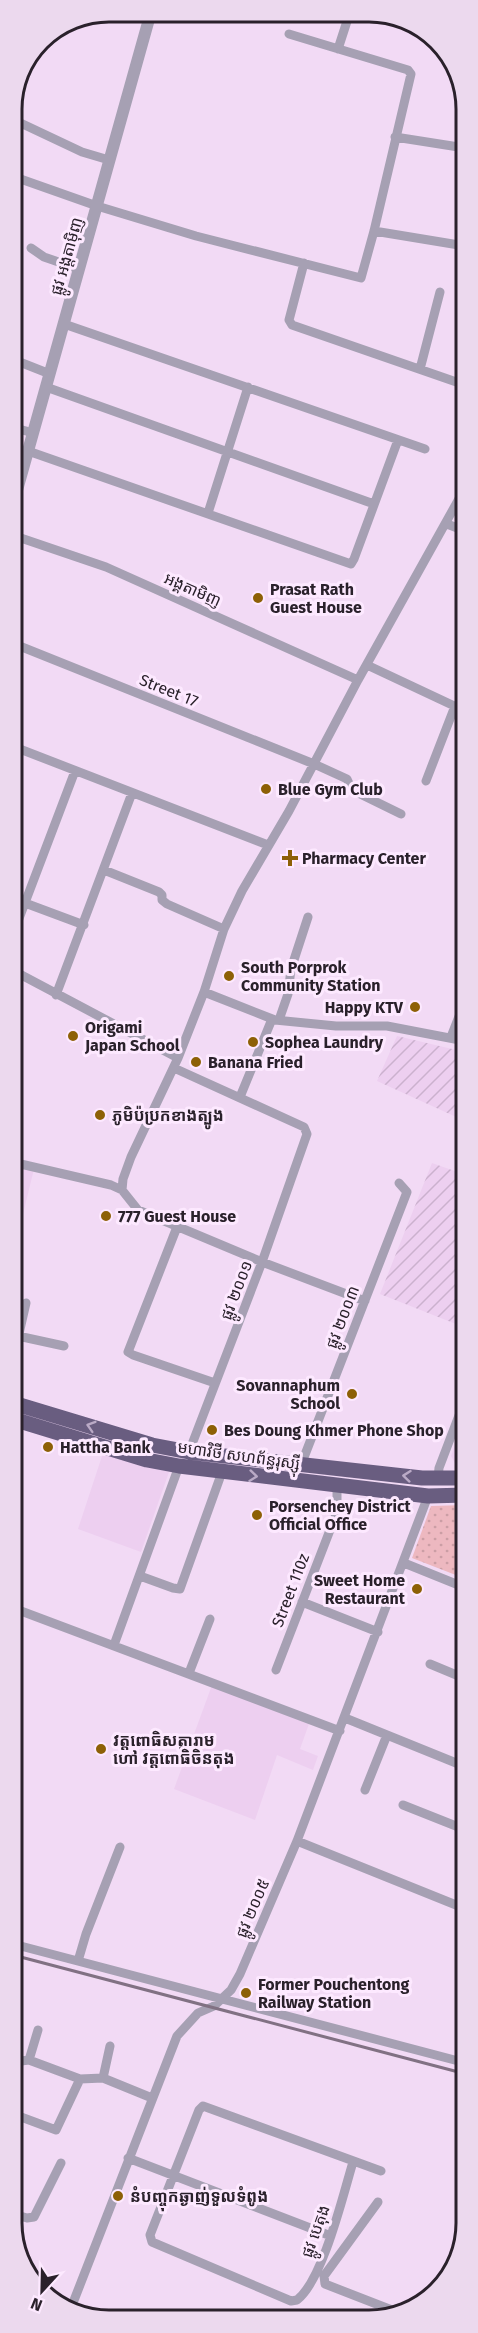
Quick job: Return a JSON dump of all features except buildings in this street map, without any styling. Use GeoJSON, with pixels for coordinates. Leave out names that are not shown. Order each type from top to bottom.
{"type":"FeatureCollection","features":[{"type":"Feature","properties":{"kind":"highway","name":"មហាវិថី សហព័ន្ធរុស្ស៊ី"},"geometry":{"type":"LineString","coordinates":[[23,1406],[152,1444],[189,1452],[301,1465],[455,1478]]}},
{"type":"Feature","properties":{"kind":"highway","name":"មហាវិថី សហព័ន្ធរុស្ស៊ី"},"geometry":{"type":"LineString","coordinates":[[23,1422],[147,1460],[179,1466],[222,1473],[428,1496],[455,1495]]}},
{"type":"Feature","properties":{"kind":"street","name":"ផ្លូវ អង្តតាម៉ិញ"},"geometry":{"type":"LineString","coordinates":[[23,469],[148,23]]}},
{"type":"Feature","properties":{"kind":"street"},"geometry":{"type":"LineString","coordinates":[[338,49],[346,23]]}},
{"type":"Feature","properties":{"kind":"street"},"geometry":{"type":"LineString","coordinates":[[23,180],[97,206],[196,236],[361,278],[411,74],[408,70],[289,34]]}},
{"type":"Feature","properties":{"kind":"street"},"geometry":{"type":"LineString","coordinates":[[23,124],[82,152],[109,160]]}},
{"type":"Feature","properties":{"kind":"street"},"geometry":{"type":"LineString","coordinates":[[395,137],[456,147]]}},
{"type":"Feature","properties":{"kind":"street"},"geometry":{"type":"LineString","coordinates":[[374,231],[456,245]]}},
{"type":"Feature","properties":{"kind":"street"},"geometry":{"type":"LineString","coordinates":[[31,248],[44,257],[79,269]]}},
{"type":"Feature","properties":{"kind":"street"},"geometry":{"type":"LineString","coordinates":[[304,263],[289,320],[292,325],[456,382]]}},
{"type":"Feature","properties":{"kind":"street"},"geometry":{"type":"LineString","coordinates":[[420,369],[440,292]]}},
{"type":"Feature","properties":{"kind":"street"},"geometry":{"type":"LineString","coordinates":[[64,324],[425,449]]}},
{"type":"Feature","properties":{"kind":"street"},"geometry":{"type":"LineString","coordinates":[[23,363],[50,374]]}},
{"type":"Feature","properties":{"kind":"street"},"geometry":{"type":"LineString","coordinates":[[46,387],[374,504]]}},
{"type":"Feature","properties":{"kind":"street"},"geometry":{"type":"LineString","coordinates":[[208,513],[248,387]]}},
{"type":"Feature","properties":{"kind":"street"},"geometry":{"type":"LineString","coordinates":[[23,430],[33,433]]}},
{"type":"Feature","properties":{"kind":"street"},"geometry":{"type":"LineString","coordinates":[[28,451],[351,564],[398,440]]}},
{"type":"Feature","properties":{"kind":"street"},"geometry":{"type":"LineString","coordinates":[[122,1190],[123,1179],[140,1137],[174,1068],[204,992],[224,929],[242,891],[456,506]]}},
{"type":"Feature","properties":{"kind":"street"},"geometry":{"type":"LineString","coordinates":[[447,524],[456,527]]}},
{"type":"Feature","properties":{"kind":"street","name":"អង្គតាមិញ"},"geometry":{"type":"LineString","coordinates":[[23,539],[106,567],[358,680]]}},
{"type":"Feature","properties":{"kind":"street","name":"Street 17"},"geometry":{"type":"LineString","coordinates":[[23,647],[314,764],[347,779],[352,790],[401,814]]}},
{"type":"Feature","properties":{"kind":"street"},"geometry":{"type":"LineString","coordinates":[[367,665],[455,706],[426,781]]}},
{"type":"Feature","properties":{"kind":"street"},"geometry":{"type":"LineString","coordinates":[[23,750],[268,844]]}},
{"type":"Feature","properties":{"kind":"street"},"geometry":{"type":"LineString","coordinates":[[23,906],[75,771]]}},
{"type":"Feature","properties":{"kind":"street"},"geometry":{"type":"LineString","coordinates":[[56,994],[132,793]]}},
{"type":"Feature","properties":{"kind":"street"},"geometry":{"type":"LineString","coordinates":[[104,870],[159,892],[162,900],[167,904],[224,929]]}},
{"type":"Feature","properties":{"kind":"street"},"geometry":{"type":"LineString","coordinates":[[25,903],[84,925]]}},
{"type":"Feature","properties":{"kind":"street"},"geometry":{"type":"LineString","coordinates":[[174,1068],[240,1097],[288,994],[291,969],[308,917]]}},
{"type":"Feature","properties":{"kind":"street"},"geometry":{"type":"LineString","coordinates":[[23,976],[178,1058]]}},
{"type":"Feature","properties":{"kind":"street"},"geometry":{"type":"LineString","coordinates":[[204,992],[275,1019],[336,1026],[387,1026],[456,1038]]}},
{"type":"Feature","properties":{"kind":"street"},"geometry":{"type":"LineString","coordinates":[[451,1037],[456,1025]]}},
{"type":"Feature","properties":{"kind":"street","name":"ផ្លូវ ២០០១"},"geometry":{"type":"LineString","coordinates":[[189,1452],[307,1137],[304,1127],[240,1097]]}},
{"type":"Feature","properties":{"kind":"street"},"geometry":{"type":"LineString","coordinates":[[23,1165],[111,1185],[122,1190],[138,1210],[262,1262],[364,1301]]}},
{"type":"Feature","properties":{"kind":"street","name":"ផ្លូវ ២០០៣"},"geometry":{"type":"LineString","coordinates":[[301,1465],[407,1192],[399,1183]]}},
{"type":"Feature","properties":{"kind":"street"},"geometry":{"type":"LineString","coordinates":[[177,1227],[128,1352],[215,1383]]}},
{"type":"Feature","properties":{"kind":"street"},"geometry":{"type":"LineString","coordinates":[[23,1315],[26,1303]]}},
{"type":"Feature","properties":{"kind":"street"},"geometry":{"type":"LineString","coordinates":[[23,1337],[64,1346]]}},
{"type":"Feature","properties":{"kind":"street"},"geometry":{"type":"LineString","coordinates":[[438,1478],[439,1468],[455,1425]]}},
{"type":"Feature","properties":{"kind":"street"},"geometry":{"type":"LineString","coordinates":[[114,1645],[179,1466]]}},
{"type":"Feature","properties":{"kind":"street"},"geometry":{"type":"LineString","coordinates":[[140,1576],[180,1589],[222,1473]]}},
{"type":"Feature","properties":{"kind":"street","name":"Street 110z"},"geometry":{"type":"LineString","coordinates":[[276,1670],[337,1512],[337,1486]]}},
{"type":"Feature","properties":{"kind":"street","name":"ផ្លូវ ២០០៥"},"geometry":{"type":"LineString","coordinates":[[72,2302],[177,2036],[198,2013],[214,2006],[222,1999],[240,1974],[297,1840],[345,1718],[428,1496]]}},
{"type":"Feature","properties":{"kind":"street"},"geometry":{"type":"LineString","coordinates":[[404,1563],[455,1584]]}},
{"type":"Feature","properties":{"kind":"street"},"geometry":{"type":"LineString","coordinates":[[302,1602],[378,1632]]}},
{"type":"Feature","properties":{"kind":"street"},"geometry":{"type":"LineString","coordinates":[[23,1612],[339,1731]]}},
{"type":"Feature","properties":{"kind":"street"},"geometry":{"type":"LineString","coordinates":[[189,1673],[210,1619]]}},
{"type":"Feature","properties":{"kind":"street"},"geometry":{"type":"LineString","coordinates":[[430,1664],[455,1675]]}},
{"type":"Feature","properties":{"kind":"street"},"geometry":{"type":"LineString","coordinates":[[345,1718],[455,1763]]}},
{"type":"Feature","properties":{"kind":"street"},"geometry":{"type":"LineString","coordinates":[[365,1790],[387,1735]]}},
{"type":"Feature","properties":{"kind":"street"},"geometry":{"type":"LineString","coordinates":[[403,1805],[455,1826]]}},
{"type":"Feature","properties":{"kind":"street"},"geometry":{"type":"LineString","coordinates":[[297,1840],[455,1905]]}},
{"type":"Feature","properties":{"kind":"street"},"geometry":{"type":"LineString","coordinates":[[78,1961],[86,1934],[120,1847]]}},
{"type":"Feature","properties":{"kind":"street"},"geometry":{"type":"LineString","coordinates":[[23,1947],[455,2060]]}},
{"type":"Feature","properties":{"kind":"street"},"geometry":{"type":"LineString","coordinates":[[28,2060],[38,2030]]}},
{"type":"Feature","properties":{"kind":"street"},"geometry":{"type":"LineString","coordinates":[[103,2078],[110,2046]]}},
{"type":"Feature","properties":{"kind":"street"},"geometry":{"type":"LineString","coordinates":[[23,2061],[28,2060],[80,2079],[103,2078],[152,2098]]}},
{"type":"Feature","properties":{"kind":"street"},"geometry":{"type":"LineString","coordinates":[[23,2118],[56,2130],[80,2079]]}},
{"type":"Feature","properties":{"kind":"street"},"geometry":{"type":"LineString","coordinates":[[175,2174],[199,2110],[203,2106],[381,2171]]}},
{"type":"Feature","properties":{"kind":"street"},"geometry":{"type":"LineString","coordinates":[[128,2157],[331,2236]]}},
{"type":"Feature","properties":{"kind":"street","name":"ផ្លូវ បេតុង"},"geometry":{"type":"LineString","coordinates":[[175,2174],[150,2235],[152,2242],[291,2301],[301,2297],[312,2280],[331,2236],[353,2162]]}},
{"type":"Feature","properties":{"kind":"street"},"geometry":{"type":"LineString","coordinates":[[23,2217],[34,2217],[61,2163]]}},
{"type":"Feature","properties":{"kind":"street"},"geometry":{"type":"LineString","coordinates":[[378,2202],[324,2276],[324,2281],[325,2284],[387,2308]]}},
{"type":"Feature","properties":{"kind":"shaded area"},"geometry":{"type":"Polygon","coordinates":[[[397,1036],[456,1050],[456,1117],[377,1081],[397,1036]]]}},
{"type":"Feature","properties":{"kind":"shaded area"},"geometry":{"type":"Polygon","coordinates":[[[432,1163],[455,1171],[455,1324],[380,1294],[432,1163]]]}},
{"type":"Feature","properties":{"kind":"shaded area"},"geometry":{"type":"Polygon","coordinates":[[[23,1166],[34,1169],[23,1214],[23,1166]]]}},
{"type":"Feature","properties":{"kind":"shaded area"},"geometry":{"type":"Polygon","coordinates":[[[455,1445],[455,1464],[451,1456],[455,1445]]]}},
{"type":"Feature","properties":{"kind":"shaded area"},"geometry":{"type":"Polygon","coordinates":[[[103,1453],[169,1472],[141,1552],[78,1529],[103,1453]]]}},
{"type":"Feature","properties":{"kind":"shaded area"},"geometry":{"type":"Polygon","coordinates":[[[455,1505],[455,1575],[412,1558],[431,1506],[455,1505]]]}},
{"type":"Feature","properties":{"kind":"shaded area"},"geometry":{"type":"Polygon","coordinates":[[[212,1685],[310,1721],[300,1749],[318,1756],[313,1770],[277,1755],[255,1820],[174,1789],[212,1685]]]}},
{"type":"Feature","properties":{"kind":"railway"},"geometry":{"type":"LineString","coordinates":[[23,1958],[455,2071]]}},
{"type":"Feature","properties":{"kind":"place","name":"Prasat Rath Guest House"},"geometry":{"type":"Point","coordinates":[258,598]}},
{"type":"Feature","properties":{"kind":"place","name":"Blue Gym Club"},"geometry":{"type":"Point","coordinates":[266,789]}},
{"type":"Feature","properties":{"kind":"place","name":"Pharmacy Center"},"geometry":{"type":"Point","coordinates":[290,858]}},
{"type":"Feature","properties":{"kind":"place","name":"South Porprok Community Station"},"geometry":{"type":"Point","coordinates":[229,976]}},
{"type":"Feature","properties":{"kind":"place","name":"Happy KTV"},"geometry":{"type":"Point","coordinates":[415,1007]}},
{"type":"Feature","properties":{"kind":"place","name":"Origami Japan School"},"geometry":{"type":"Point","coordinates":[73,1036]}},
{"type":"Feature","properties":{"kind":"place","name":"Sophea Laundry"},"geometry":{"type":"Point","coordinates":[253,1042]}},
{"type":"Feature","properties":{"kind":"place","name":"Banana Fried"},"geometry":{"type":"Point","coordinates":[196,1062]}},
{"type":"Feature","properties":{"kind":"place","name":"ភូមិប៉ប្រកខាងត្បូង"},"geometry":{"type":"Point","coordinates":[100,1115]}},
{"type":"Feature","properties":{"kind":"place","name":"777 Guest House"},"geometry":{"type":"Point","coordinates":[106,1216]}},
{"type":"Feature","properties":{"kind":"place","name":"Sovannaphum School"},"geometry":{"type":"Point","coordinates":[352,1394]}},
{"type":"Feature","properties":{"kind":"place","name":"Bes Doung Khmer Phone Shop"},"geometry":{"type":"Point","coordinates":[212,1430]}},
{"type":"Feature","properties":{"kind":"place","name":"Hattha Bank"},"geometry":{"type":"Point","coordinates":[48,1447]}},
{"type":"Feature","properties":{"kind":"place","name":"Porsenchey District Official Office"},"geometry":{"type":"Point","coordinates":[257,1515]}},
{"type":"Feature","properties":{"kind":"place","name":"Sweet Home Restaurant"},"geometry":{"type":"Point","coordinates":[417,1589]}},
{"type":"Feature","properties":{"kind":"place","name":"វត្តពោធិសត្តារាម ហៅ វត្តពោធិចិនតុង"},"geometry":{"type":"Point","coordinates":[101,1749]}},
{"type":"Feature","properties":{"kind":"place","name":"Former Pouchentong Railway Station"},"geometry":{"type":"Point","coordinates":[246,1993]}},
{"type":"Feature","properties":{"kind":"place","name":"នំបញ្ចុកឆ្ងាញ់ទួលទំពូង"},"geometry":{"type":"Point","coordinates":[118,2196]}}]}
